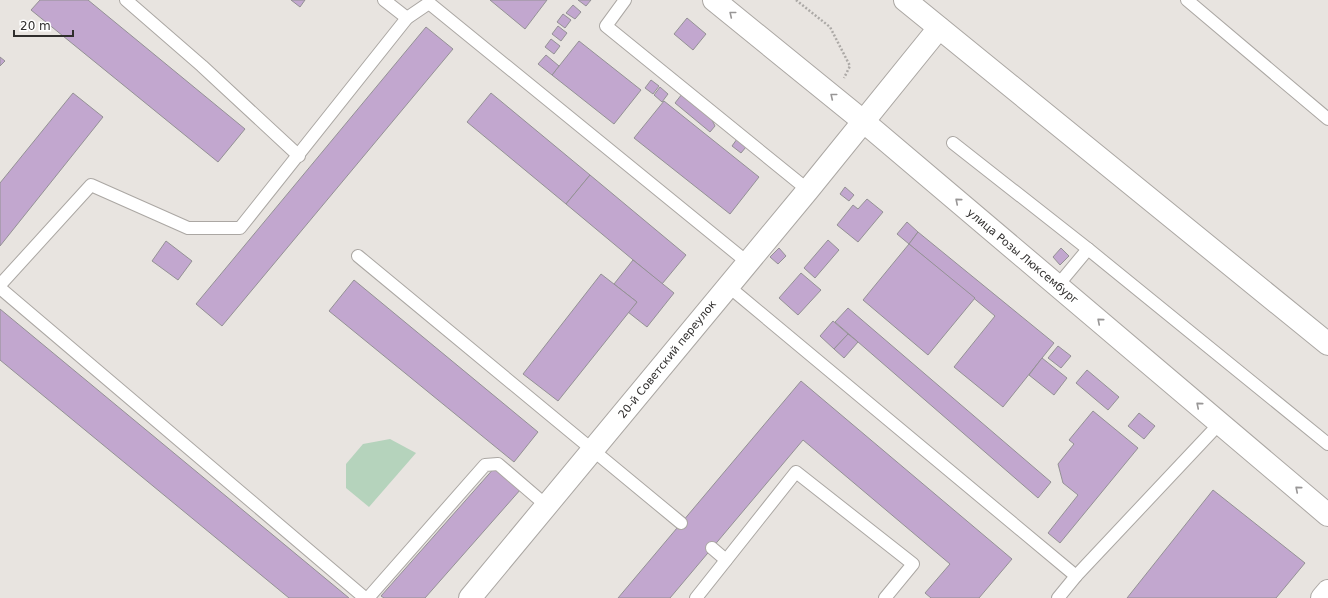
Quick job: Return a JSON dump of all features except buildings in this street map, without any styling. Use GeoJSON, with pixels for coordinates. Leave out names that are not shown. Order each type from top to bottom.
{"type":"FeatureCollection","features":[{"type":"Feature","properties":{"kind":"street","name":"улица Розы Люксембург"},"geometry":{"type":"LineString","coordinates":[[714,0],[863,121],[1328,515]]}},
{"type":"Feature","properties":{"kind":"street"},"geometry":{"type":"LineString","coordinates":[[905,0],[1328,344]]}},
{"type":"Feature","properties":{"kind":"street","name":"20-й Советский переулок"},"geometry":{"type":"LineString","coordinates":[[470,598],[808,190],[939,28]]}},
{"type":"Feature","properties":{"kind":"street"},"geometry":{"type":"LineString","coordinates":[[1322,598],[1328,591]]}},
{"type":"Feature","properties":{"kind":"lane"},"geometry":{"type":"LineString","coordinates":[[126,0],[202,66],[299,156]]}},
{"type":"Feature","properties":{"kind":"lane"},"geometry":{"type":"LineString","coordinates":[[384,0],[407,18]]}},
{"type":"Feature","properties":{"kind":"lane"},"geometry":{"type":"LineString","coordinates":[[625,0],[606,26],[808,190]]}},
{"type":"Feature","properties":{"kind":"lane"},"geometry":{"type":"LineString","coordinates":[[1187,0],[1328,119]]}},
{"type":"Feature","properties":{"kind":"lane"},"geometry":{"type":"LineString","coordinates":[[547,506],[498,464],[485,465],[367,598],[0,286],[91,185],[188,228],[240,228],[299,156],[407,18],[429,3],[747,262]]}},
{"type":"Feature","properties":{"kind":"lane"},"geometry":{"type":"LineString","coordinates":[[953,143],[1088,249],[1328,444]]}},
{"type":"Feature","properties":{"kind":"lane"},"geometry":{"type":"LineString","coordinates":[[1058,285],[1088,249]]}},
{"type":"Feature","properties":{"kind":"lane"},"geometry":{"type":"LineString","coordinates":[[358,256],[681,523]]}},
{"type":"Feature","properties":{"kind":"lane"},"geometry":{"type":"LineString","coordinates":[[728,286],[1076,576]]}},
{"type":"Feature","properties":{"kind":"lane"},"geometry":{"type":"LineString","coordinates":[[1058,598],[1076,576],[1220,423]]}},
{"type":"Feature","properties":{"kind":"lane"},"geometry":{"type":"LineString","coordinates":[[696,598],[796,472],[913,564],[885,598]]}},
{"type":"Feature","properties":{"kind":"lane"},"geometry":{"type":"LineString","coordinates":[[712,548],[726,560]]}},
{"type":"Feature","properties":{"kind":"path"},"geometry":{"type":"LineString","coordinates":[[796,0],[830,27],[850,66],[841,84]]}},
{"type":"Feature","properties":{"kind":"green space"},"geometry":{"type":"Polygon","coordinates":[[[390,439],[416,453],[369,507],[346,488],[346,464],[363,444],[390,439]]]}}]}
